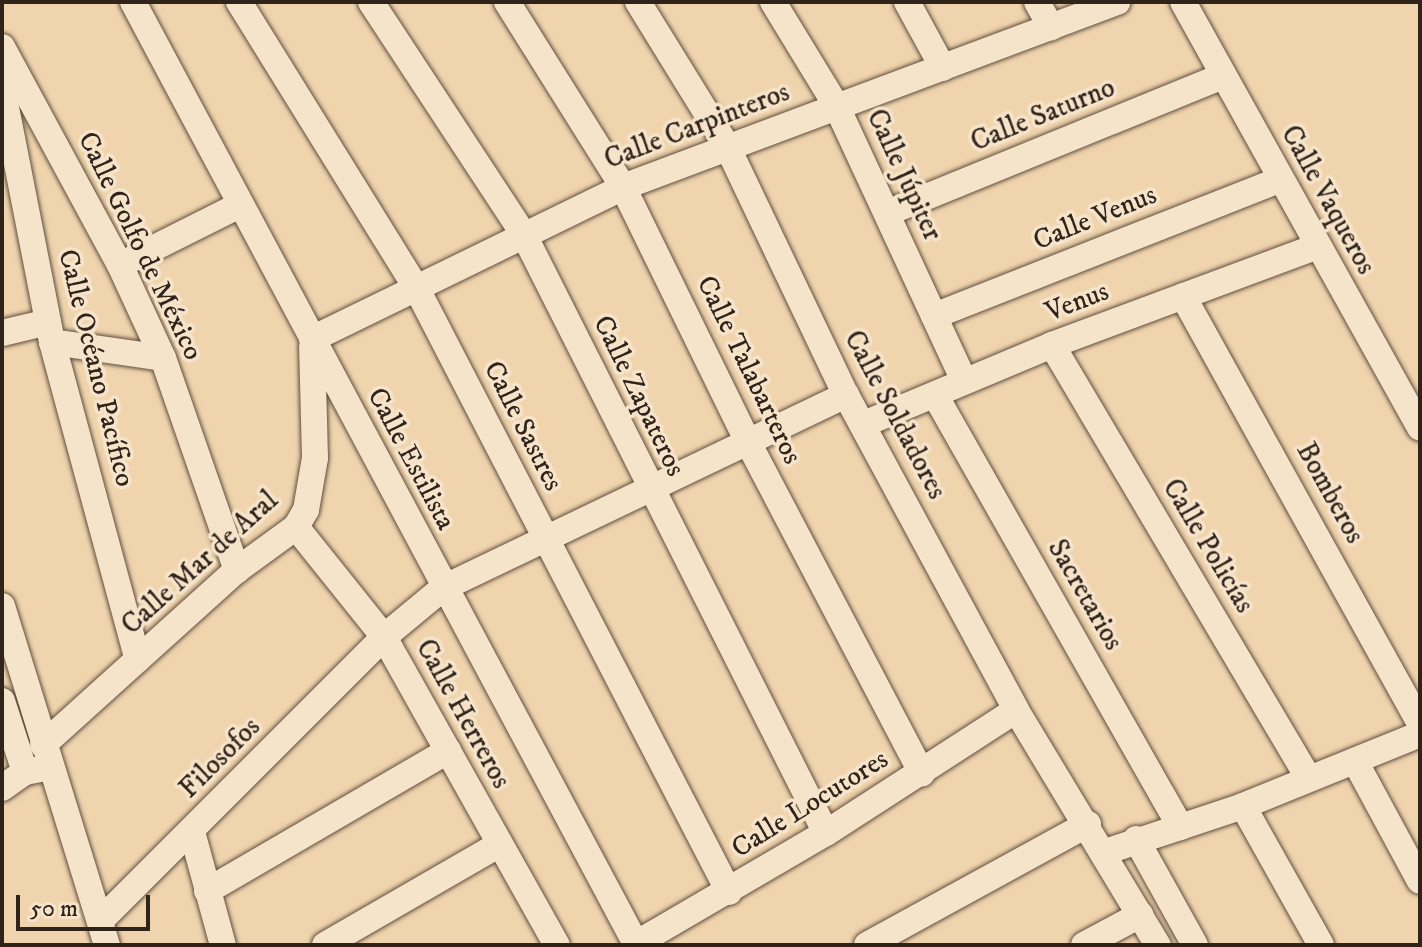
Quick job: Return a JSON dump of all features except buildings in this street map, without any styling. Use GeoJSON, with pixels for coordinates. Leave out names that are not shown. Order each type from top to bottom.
{"type":"FeatureCollection","features":[{"type":"Feature","properties":{"kind":"street","name":"Calle Estilista"},"geometry":{"type":"LineString","coordinates":[[133,2],[238,206],[635,944]]}},
{"type":"Feature","properties":{"kind":"street","name":"Calle Sastres"},"geometry":{"type":"LineString","coordinates":[[239,2],[417,289],[729,892]]}},
{"type":"Feature","properties":{"kind":"street","name":"Calle Zapateros"},"geometry":{"type":"LineString","coordinates":[[371,2],[523,233],[649,489],[826,833]]}},
{"type":"Feature","properties":{"kind":"street","name":"Calle Talabarteros"},"geometry":{"type":"LineString","coordinates":[[507,2],[623,187],[749,444],[922,773]]}},
{"type":"Feature","properties":{"kind":"street","name":"Calle Soldadores"},"geometry":{"type":"LineString","coordinates":[[638,2],[728,148],[846,395],[1016,710],[1105,852],[1158,945]]}},
{"type":"Feature","properties":{"kind":"street","name":"Calle Júpiter"},"geometry":{"type":"LineString","coordinates":[[773,2],[837,107],[964,381]]}},
{"type":"Feature","properties":{"kind":"street"},"geometry":{"type":"LineString","coordinates":[[907,2],[943,68]]}},
{"type":"Feature","properties":{"kind":"street"},"geometry":{"type":"LineString","coordinates":[[1037,2],[1051,27]]}},
{"type":"Feature","properties":{"kind":"street","name":"Calle Carpinteros"},"geometry":{"type":"LineString","coordinates":[[312,339],[417,289],[523,233],[623,187],[1117,2]]}},
{"type":"Feature","properties":{"kind":"street","name":"Calle Vaqueros"},"geometry":{"type":"LineString","coordinates":[[1183,2],[1316,247],[1420,428]]}},
{"type":"Feature","properties":{"kind":"street","name":"Calle Golfo de México"},"geometry":{"type":"LineString","coordinates":[[2,47],[120,265],[163,358],[237,570]]}},
{"type":"Feature","properties":{"kind":"street","name":"Calle Saturno"},"geometry":{"type":"LineString","coordinates":[[887,213],[1223,76]]}},
{"type":"Feature","properties":{"kind":"street","name":"Calle Océano Pacífico"},"geometry":{"type":"LineString","coordinates":[[2,87],[50,332],[138,660]]}},
{"type":"Feature","properties":{"kind":"street","name":"Calle Venus"},"geometry":{"type":"LineString","coordinates":[[934,316],[1279,180]]}},
{"type":"Feature","properties":{"kind":"street"},"geometry":{"type":"LineString","coordinates":[[120,265],[238,206]]}},
{"type":"Feature","properties":{"kind":"street","name":"Venus"},"geometry":{"type":"LineString","coordinates":[[864,424],[1052,345],[1316,247]]}},
{"type":"Feature","properties":{"kind":"street","name":"Bomberos"},"geometry":{"type":"LineString","coordinates":[[1183,296],[1420,723]]}},
{"type":"Feature","properties":{"kind":"street"},"geometry":{"type":"LineString","coordinates":[[2,333],[50,332],[163,358]]}},
{"type":"Feature","properties":{"kind":"street","name":"Calle Mar de Aral"},"geometry":{"type":"LineString","coordinates":[[47,756],[138,660],[237,570],[296,527],[306,510],[315,458],[312,339]]}},
{"type":"Feature","properties":{"kind":"street","name":"Calle Policías"},"geometry":{"type":"LineString","coordinates":[[1052,345],[1309,779]]}},
{"type":"Feature","properties":{"kind":"street","name":"Filosofos"},"geometry":{"type":"LineString","coordinates":[[104,933],[192,832],[384,637],[443,588],[846,395]]}},
{"type":"Feature","properties":{"kind":"street","name":"Sacretarios"},"geometry":{"type":"LineString","coordinates":[[935,395],[1180,827]]}},
{"type":"Feature","properties":{"kind":"street","name":"Calle Herreros"},"geometry":{"type":"LineString","coordinates":[[296,527],[384,637],[557,945]]}},
{"type":"Feature","properties":{"kind":"street"},"geometry":{"type":"LineString","coordinates":[[2,606],[104,933]]}},
{"type":"Feature","properties":{"kind":"street"},"geometry":{"type":"LineString","coordinates":[[2,701],[25,772]]}},
{"type":"Feature","properties":{"kind":"street","name":"Calle Locutores"},"geometry":{"type":"LineString","coordinates":[[635,944],[826,833],[1016,710]]}},
{"type":"Feature","properties":{"kind":"street"},"geometry":{"type":"LineString","coordinates":[[1105,852],[1136,839],[1243,806],[1420,734]]}},
{"type":"Feature","properties":{"kind":"street"},"geometry":{"type":"LineString","coordinates":[[207,891],[448,751]]}},
{"type":"Feature","properties":{"kind":"street"},"geometry":{"type":"LineString","coordinates":[[2,788],[47,756]]}},
{"type":"Feature","properties":{"kind":"street"},"geometry":{"type":"LineString","coordinates":[[1355,761],[1420,881]]}},
{"type":"Feature","properties":{"kind":"street"},"geometry":{"type":"LineString","coordinates":[[1243,806],[1321,945]]}},
{"type":"Feature","properties":{"kind":"street"},"geometry":{"type":"LineString","coordinates":[[867,945],[1088,824]]}},
{"type":"Feature","properties":{"kind":"street"},"geometry":{"type":"LineString","coordinates":[[192,832],[223,945]]}},
{"type":"Feature","properties":{"kind":"street"},"geometry":{"type":"LineString","coordinates":[[1136,839],[1195,945]]}},
{"type":"Feature","properties":{"kind":"street"},"geometry":{"type":"LineString","coordinates":[[325,945],[500,844]]}},
{"type":"Feature","properties":{"kind":"street"},"geometry":{"type":"LineString","coordinates":[[1084,945],[1140,915]]}}]}
